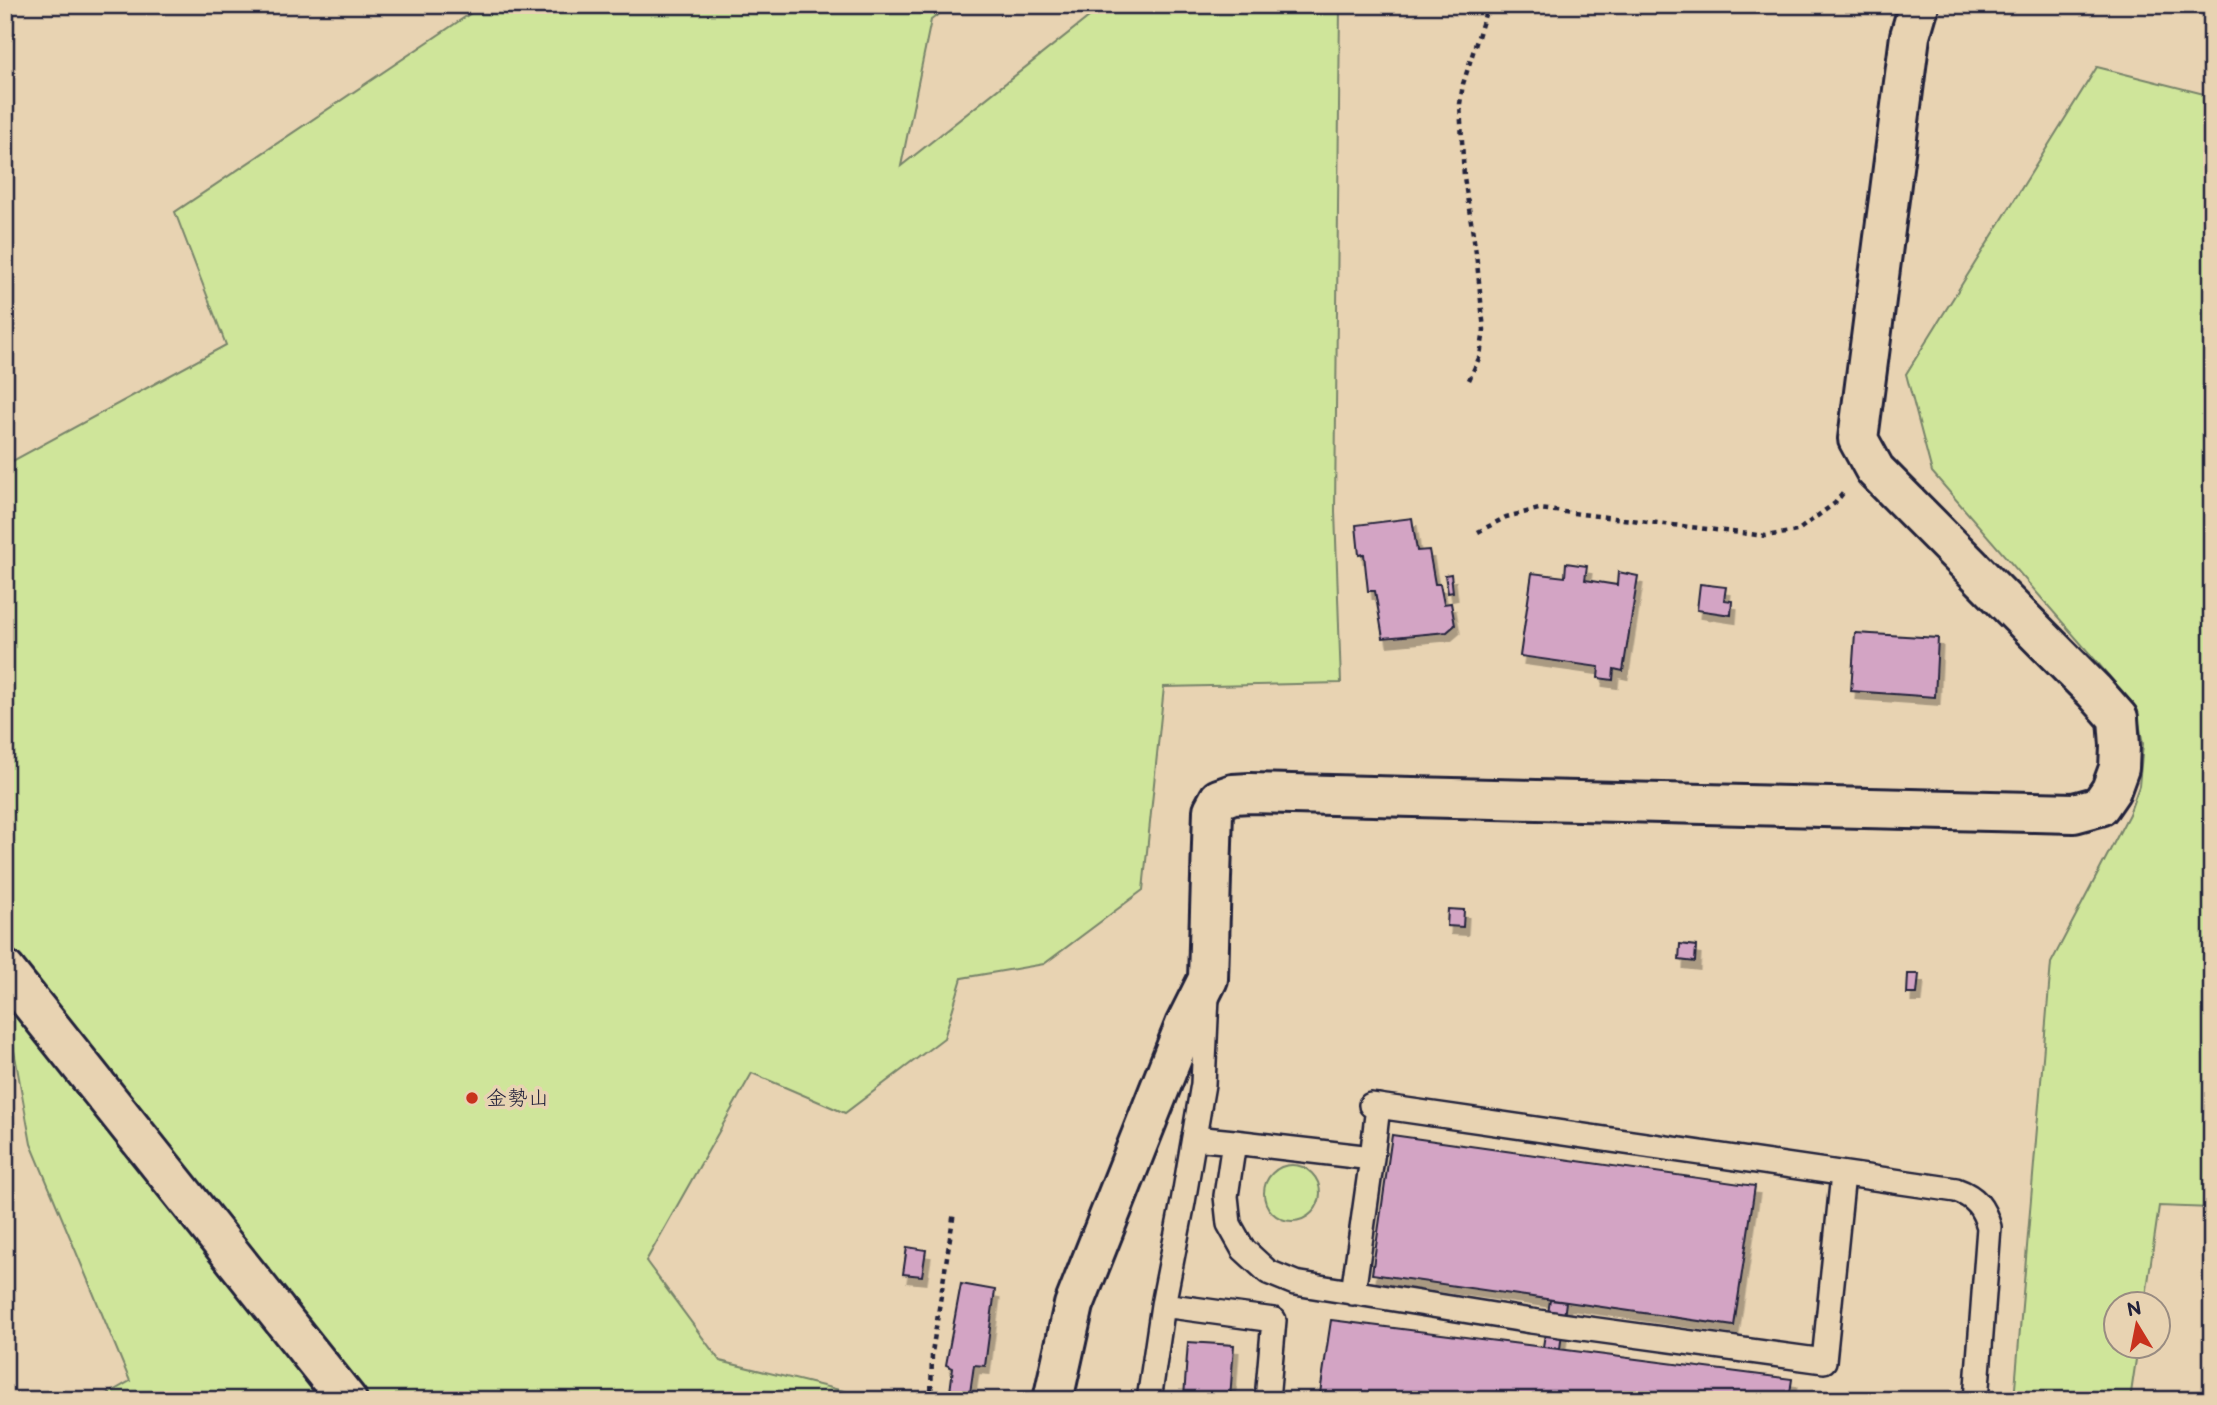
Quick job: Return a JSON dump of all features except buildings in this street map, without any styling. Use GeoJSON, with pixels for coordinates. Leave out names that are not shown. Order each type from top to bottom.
{"type":"FeatureCollection","features":[{"type":"Feature","properties":{"kind":"street"},"geometry":{"type":"LineString","coordinates":[[1053,1400],[1074,1305],[1185,1025],[1208,979],[1213,810],[1219,799],[1233,794],[2074,813],[2100,806],[2110,790],[2119,768],[2118,718],[1875,470],[1858,439],[1910,36],[1919,5]]}},
{"type":"Feature","properties":{"kind":"street"},"geometry":{"type":"LineString","coordinates":[[5,970],[347,1400]]}},
{"type":"Feature","properties":{"kind":"lane"},"geometry":{"type":"LineString","coordinates":[[1149,1400],[1204,1075],[1208,979]]}},
{"type":"Feature","properties":{"kind":"lane"},"geometry":{"type":"LineString","coordinates":[[1353,1293],[1372,1158],[1375,1106],[1956,1190],[1968,1194],[1978,1202],[1989,1227],[1976,1400]]}},
{"type":"Feature","properties":{"kind":"lane"},"geometry":{"type":"LineString","coordinates":[[1194,1138],[1372,1158]]}},
{"type":"Feature","properties":{"kind":"lane"},"geometry":{"type":"LineString","coordinates":[[1234,1142],[1226,1196],[1229,1224],[1243,1249],[1268,1272],[1295,1283],[1570,1327],[1824,1361],[1843,1174]]}},
{"type":"Feature","properties":{"kind":"lane"},"geometry":{"type":"LineString","coordinates":[[1163,1305],[1274,1320],[1267,1400]]}},
{"type":"Feature","properties":{"kind":"path"},"geometry":{"type":"LineString","coordinates":[[1469,380],[1480,356],[1484,330],[1464,177],[1460,104],[1463,84],[1488,5]]}},
{"type":"Feature","properties":{"kind":"path"},"geometry":{"type":"LineString","coordinates":[[1478,532],[1506,517],[1539,509],[1766,536],[1797,531],[1835,503],[1852,482],[1865,451]]}},
{"type":"Feature","properties":{"kind":"path"},"geometry":{"type":"LineString","coordinates":[[931,1400],[933,1353],[954,1212]]}},
{"type":"Feature","properties":{"kind":"green space"},"geometry":{"type":"Polygon","coordinates":[[[483,5],[951,5],[931,20],[901,166],[1104,5],[1340,5],[1335,511],[1341,683],[1164,687],[1143,890],[1044,964],[962,978],[944,1038],[845,1113],[752,1073],[646,1261],[720,1361],[881,1400],[97,1400],[130,1381],[31,1144],[5,1001],[5,465],[226,345],[175,212],[483,5]]]}},
{"type":"Feature","properties":{"kind":"green space"},"geometry":{"type":"Polygon","coordinates":[[[2097,67],[2212,96],[2212,1208],[2159,1206],[2147,1290],[2102,1290],[2102,1360],[2136,1360],[2130,1400],[2014,1400],[2051,963],[2129,814],[2139,786],[2143,744],[2136,707],[1932,472],[1906,374],[2097,67]]]}},
{"type":"Feature","properties":{"kind":"green space"},"geometry":{"type":"Polygon","coordinates":[[[1292,1165],[1303,1167],[1312,1173],[1318,1182],[1318,1204],[1312,1213],[1303,1219],[1292,1221],[1281,1219],[1272,1213],[1266,1204],[1264,1193],[1266,1182],[1272,1173],[1281,1167],[1292,1165]]]}},
{"type":"Feature","properties":{"kind":"place","name":"金勢山"},"geometry":{"type":"Point","coordinates":[472,1098]}}]}
